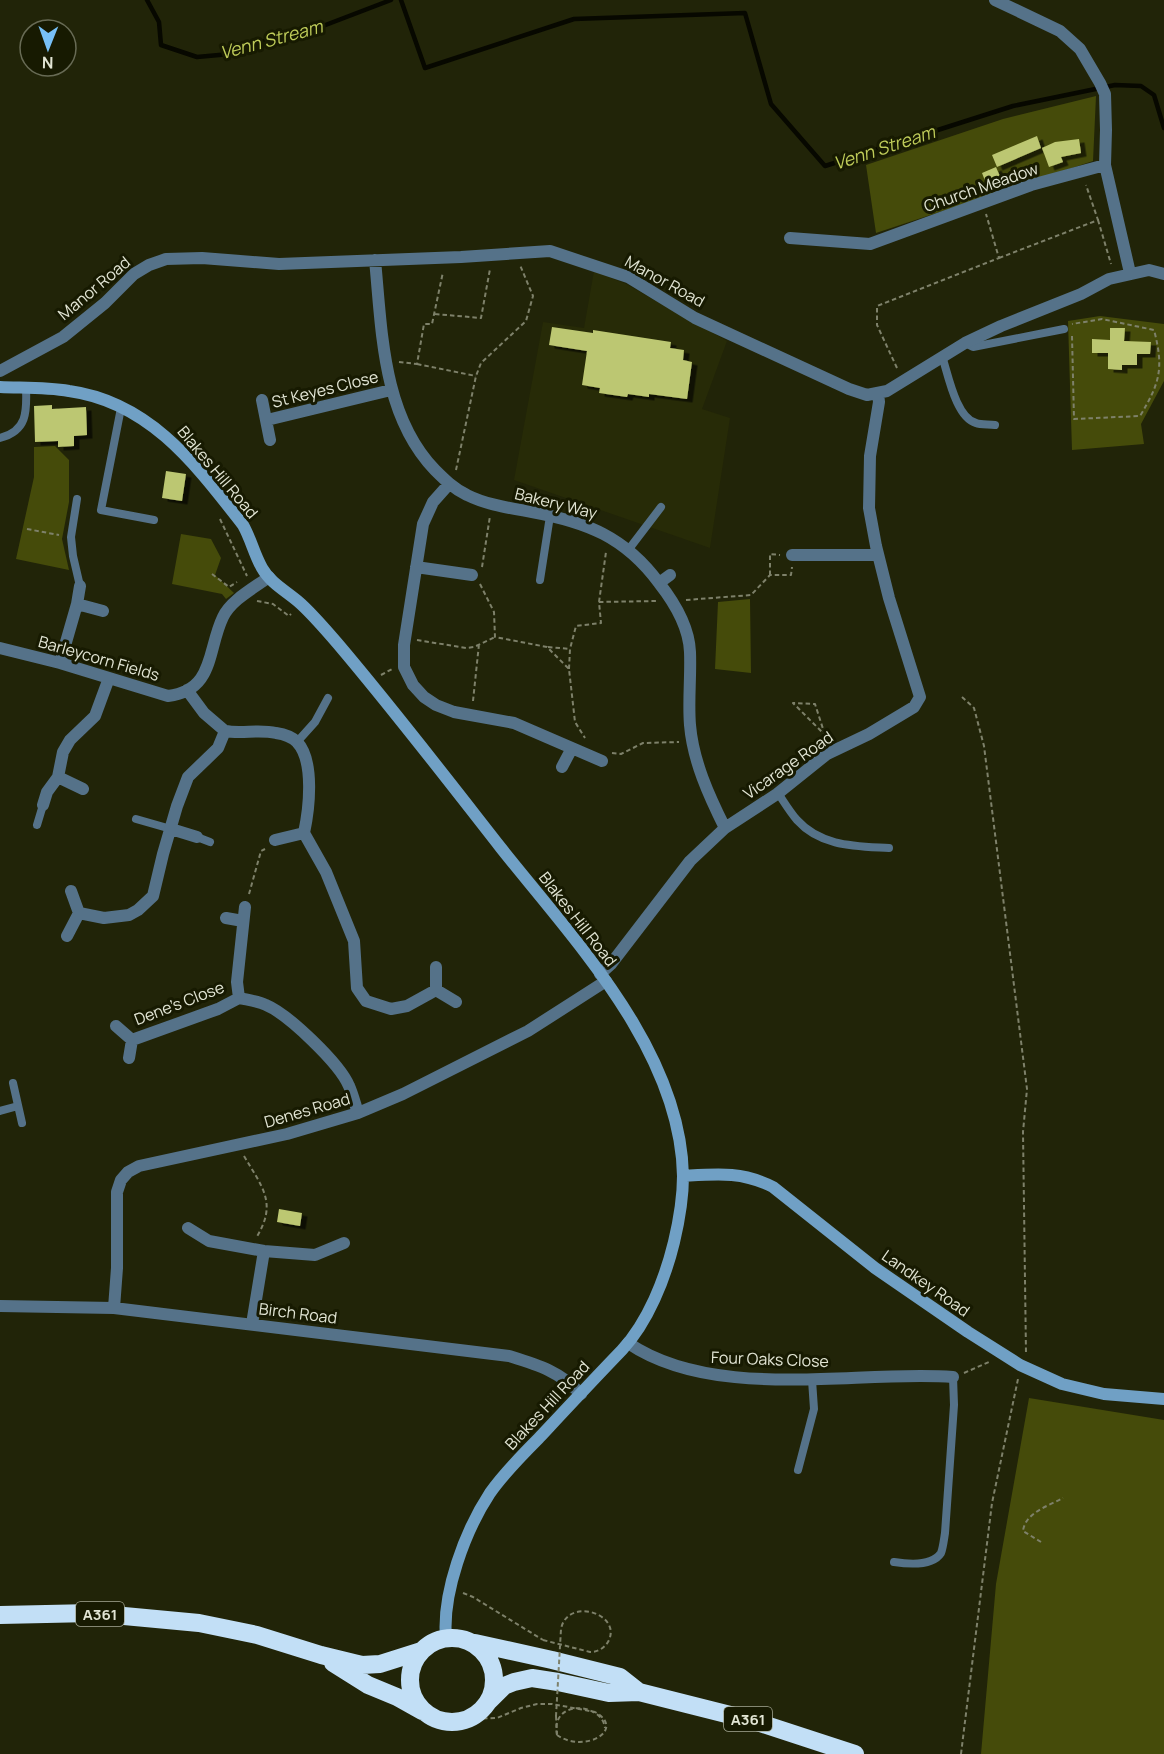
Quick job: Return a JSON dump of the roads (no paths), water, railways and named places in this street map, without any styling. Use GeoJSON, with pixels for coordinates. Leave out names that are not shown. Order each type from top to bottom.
{"type":"FeatureCollection","features":[{"type":"Feature","properties":{"kind":"highway","name":"A361"},"geometry":{"type":"LineString","coordinates":[[0,1615],[92,1613],[199,1623],[249,1633],[362,1665],[371,1665],[421,1651]]}},
{"type":"Feature","properties":{"kind":"highway"},"geometry":{"type":"LineString","coordinates":[[446,1638],[473,1643],[487,1656],[494,1673],[493,1692],[489,1701],[468,1719],[449,1722],[431,1716],[417,1704],[410,1686],[412,1667],[421,1651],[428,1645],[446,1638]]}},
{"type":"Feature","properties":{"kind":"highway","name":"A361"},"geometry":{"type":"LineString","coordinates":[[473,1643],[620,1677],[639,1692]]}},
{"type":"Feature","properties":{"kind":"highway","name":"A361"},"geometry":{"type":"LineString","coordinates":[[321,1655],[368,1685],[398,1697],[431,1716]]}},
{"type":"Feature","properties":{"kind":"highway","name":"A361"},"geometry":{"type":"LineString","coordinates":[[489,1701],[504,1686],[532,1678],[609,1694],[639,1692],[754,1721],[855,1754]]}},
{"type":"Feature","properties":{"kind":"street"},"geometry":{"type":"LineString","coordinates":[[995,0],[1060,32],[1080,49],[1102,89],[1106,130],[1105,165],[1130,273]]}},
{"type":"Feature","properties":{"kind":"street","name":"Church Meadow"},"geometry":{"type":"LineString","coordinates":[[790,238],[870,244],[983,203],[1029,182],[1105,165]]}},
{"type":"Feature","properties":{"kind":"street","name":"Manor Road"},"geometry":{"type":"LineString","coordinates":[[0,371],[63,337],[105,303],[134,274],[166,259],[202,258],[279,264],[550,251],[628,277],[696,318],[849,389],[867,395],[878,393]]}},
{"type":"Feature","properties":{"kind":"street","name":"Bakery Way"},"geometry":{"type":"LineString","coordinates":[[375,260],[391,390],[404,426],[417,447],[450,485],[466,495],[494,505],[595,528],[629,549],[659,582],[678,610],[690,650],[692,743],[707,789],[725,828]]}},
{"type":"Feature","properties":{"kind":"street"},"geometry":{"type":"LineString","coordinates":[[878,393],[887,391],[965,343],[1115,277],[1149,270],[1164,274]]}},
{"type":"Feature","properties":{"kind":"street","name":"Blakes Hill Road"},"geometry":{"type":"LineString","coordinates":[[0,387],[71,391],[92,396],[137,414],[156,427],[182,452],[243,525],[269,577],[303,605],[338,645],[402,722],[603,978],[641,1036],[661,1082],[679,1139],[683,1176],[680,1217],[669,1262],[655,1296],[628,1343],[492,1491],[479,1512],[463,1548],[450,1588],[445,1615],[446,1638]]}},
{"type":"Feature","properties":{"kind":"street","name":"St Keyes Close"},"geometry":{"type":"LineString","coordinates":[[267,420],[391,390]]}},
{"type":"Feature","properties":{"kind":"street","name":"Vicarage Road"},"geometry":{"type":"LineString","coordinates":[[603,978],[611,964],[690,861],[725,828],[778,793],[828,754],[869,734],[914,707],[920,697],[878,555],[869,508],[870,456],[879,402],[878,393]]}},
{"type":"Feature","properties":{"kind":"street","name":"St Keyes Close"},"geometry":{"type":"LineString","coordinates":[[262,400],[270,440]]}},
{"type":"Feature","properties":{"kind":"street"},"geometry":{"type":"LineString","coordinates":[[450,485],[433,502],[423,524],[403,658],[404,667],[413,685],[424,697],[436,705],[471,715],[514,723],[572,748],[605,757]]}},
{"type":"Feature","properties":{"kind":"street"},"geometry":{"type":"LineString","coordinates":[[792,555],[878,555]]}},
{"type":"Feature","properties":{"kind":"street"},"geometry":{"type":"LineString","coordinates":[[416,567],[478,575]]}},
{"type":"Feature","properties":{"kind":"street"},"geometry":{"type":"LineString","coordinates":[[659,582],[670,575]]}},
{"type":"Feature","properties":{"kind":"street"},"geometry":{"type":"LineString","coordinates":[[269,577],[230,607],[223,617],[205,675],[187,690],[204,713],[225,731],[274,732],[297,742],[302,751],[310,790],[310,804],[304,833],[326,872],[351,932],[354,941],[357,988],[366,1001],[391,1009],[407,1006],[436,990]]}},
{"type":"Feature","properties":{"kind":"street"},"geometry":{"type":"LineString","coordinates":[[60,663],[80,586]]}},
{"type":"Feature","properties":{"kind":"street"},"geometry":{"type":"LineString","coordinates":[[77,604],[103,611]]}},
{"type":"Feature","properties":{"kind":"street","name":"Barleycorn Fields"},"geometry":{"type":"LineString","coordinates":[[0,648],[60,663],[168,696],[187,690]]}},
{"type":"Feature","properties":{"kind":"street"},"geometry":{"type":"LineString","coordinates":[[43,805],[47,792],[58,777],[63,752],[70,740],[95,716],[109,678]]}},
{"type":"Feature","properties":{"kind":"street"},"geometry":{"type":"LineString","coordinates":[[79,913],[118,918],[138,910],[153,896],[177,806],[188,777],[218,748],[225,731]]}},
{"type":"Feature","properties":{"kind":"street"},"geometry":{"type":"LineString","coordinates":[[562,767],[572,748]]}},
{"type":"Feature","properties":{"kind":"street"},"geometry":{"type":"LineString","coordinates":[[58,777],[83,789]]}},
{"type":"Feature","properties":{"kind":"street"},"geometry":{"type":"LineString","coordinates":[[171,829],[196,837]]}},
{"type":"Feature","properties":{"kind":"street"},"geometry":{"type":"LineString","coordinates":[[275,840],[304,833]]}},
{"type":"Feature","properties":{"kind":"street"},"geometry":{"type":"LineString","coordinates":[[67,936],[79,913],[71,891]]}},
{"type":"Feature","properties":{"kind":"street","name":"Dene's Close"},"geometry":{"type":"LineString","coordinates":[[239,998],[237,982],[245,907]]}},
{"type":"Feature","properties":{"kind":"street"},"geometry":{"type":"LineString","coordinates":[[226,918],[243,921]]}},
{"type":"Feature","properties":{"kind":"street"},"geometry":{"type":"LineString","coordinates":[[436,967],[436,990]]}},
{"type":"Feature","properties":{"kind":"street","name":"Denes Road"},"geometry":{"type":"LineString","coordinates":[[114,1308],[117,1268],[116,1198],[121,1180],[128,1172],[139,1166],[161,1160],[279,1137],[358,1113],[403,1094],[528,1031],[603,978]]}},
{"type":"Feature","properties":{"kind":"street"},"geometry":{"type":"LineString","coordinates":[[436,990],[456,1002]]}},
{"type":"Feature","properties":{"kind":"street","name":"Dene's Close"},"geometry":{"type":"LineString","coordinates":[[132,1040],[218,1009],[239,998],[266,1004],[283,1015],[330,1060],[349,1084],[358,1113]]}},
{"type":"Feature","properties":{"kind":"street","name":"Dene's Close"},"geometry":{"type":"LineString","coordinates":[[116,1026],[132,1040]]}},
{"type":"Feature","properties":{"kind":"street","name":"Dene's Close"},"geometry":{"type":"LineString","coordinates":[[129,1058],[132,1040]]}},
{"type":"Feature","properties":{"kind":"street","name":"Landkey Road"},"geometry":{"type":"LineString","coordinates":[[683,1176],[735,1175],[756,1178],[773,1186],[875,1268],[1020,1365],[1062,1383],[1104,1394],[1164,1399]]}},
{"type":"Feature","properties":{"kind":"street"},"geometry":{"type":"LineString","coordinates":[[188,1228],[209,1241],[259,1250],[315,1255],[344,1243]]}},
{"type":"Feature","properties":{"kind":"street"},"geometry":{"type":"LineString","coordinates":[[252,1324],[259,1250]]}},
{"type":"Feature","properties":{"kind":"street","name":"Birch Road"},"geometry":{"type":"LineString","coordinates":[[0,1306],[114,1308],[509,1356],[558,1374],[581,1394]]}},
{"type":"Feature","properties":{"kind":"street","name":"Four Oaks Close"},"geometry":{"type":"LineString","coordinates":[[628,1343],[665,1363],[702,1373],[812,1380],[918,1375],[953,1377]]}},
{"type":"Feature","properties":{"kind":"lane"},"geometry":{"type":"LineString","coordinates":[[965,343],[973,347],[1064,329]]}},
{"type":"Feature","properties":{"kind":"lane"},"geometry":{"type":"LineString","coordinates":[[942,356],[959,408],[964,416],[974,423],[995,425]]}},
{"type":"Feature","properties":{"kind":"lane"},"geometry":{"type":"LineString","coordinates":[[0,438],[15,431],[24,418],[26,388]]}},
{"type":"Feature","properties":{"kind":"lane"},"geometry":{"type":"LineString","coordinates":[[121,408],[102,510],[154,520]]}},
{"type":"Feature","properties":{"kind":"lane"},"geometry":{"type":"LineString","coordinates":[[77,499],[71,537],[80,586]]}},
{"type":"Feature","properties":{"kind":"lane"},"geometry":{"type":"LineString","coordinates":[[629,549],[661,507]]}},
{"type":"Feature","properties":{"kind":"lane"},"geometry":{"type":"LineString","coordinates":[[540,580],[550,516]]}},
{"type":"Feature","properties":{"kind":"lane"},"geometry":{"type":"LineString","coordinates":[[297,742],[315,722],[328,698]]}},
{"type":"Feature","properties":{"kind":"lane"},"geometry":{"type":"LineString","coordinates":[[778,793],[797,820],[818,837],[834,843],[889,849]]}},
{"type":"Feature","properties":{"kind":"lane"},"geometry":{"type":"LineString","coordinates":[[37,825],[43,805]]}},
{"type":"Feature","properties":{"kind":"lane"},"geometry":{"type":"LineString","coordinates":[[136,819],[171,829]]}},
{"type":"Feature","properties":{"kind":"lane"},"geometry":{"type":"LineString","coordinates":[[196,837],[210,842]]}},
{"type":"Feature","properties":{"kind":"lane"},"geometry":{"type":"LineString","coordinates":[[13,1083],[22,1123]]}},
{"type":"Feature","properties":{"kind":"lane"},"geometry":{"type":"LineString","coordinates":[[0,1111],[18,1106]]}},
{"type":"Feature","properties":{"kind":"lane"},"geometry":{"type":"LineString","coordinates":[[894,1562],[912,1564],[932,1560],[941,1552],[945,1533],[954,1405],[953,1377]]}},
{"type":"Feature","properties":{"kind":"lane"},"geometry":{"type":"LineString","coordinates":[[798,1470],[814,1409],[812,1380]]}},
{"type":"Feature","properties":{"kind":"waterway","name":"Venn Stream"},"geometry":{"type":"LineString","coordinates":[[147,0],[159,22],[161,45],[197,57],[230,54],[261,42],[302,34],[391,0]]}},
{"type":"Feature","properties":{"kind":"waterway","name":"Venn Stream"},"geometry":{"type":"LineString","coordinates":[[401,0],[425,68],[574,19],[745,13],[771,104],[825,166],[1013,106],[1115,85],[1141,86],[1154,95],[1164,128]]}}]}
